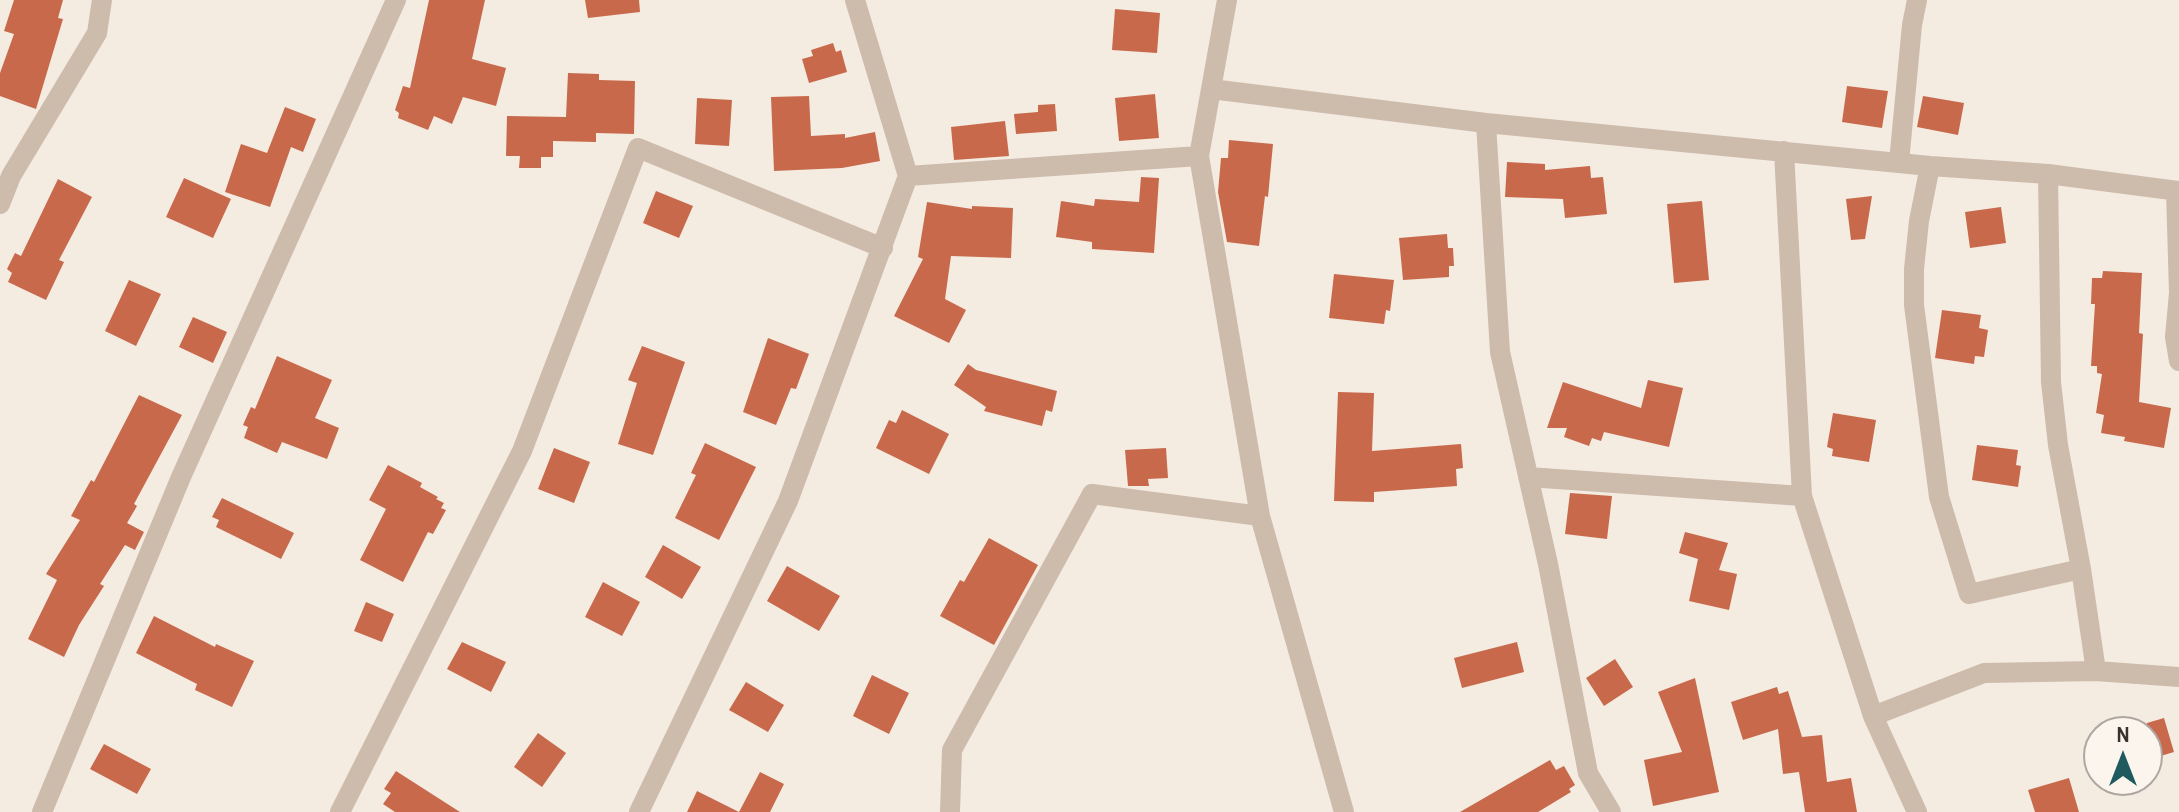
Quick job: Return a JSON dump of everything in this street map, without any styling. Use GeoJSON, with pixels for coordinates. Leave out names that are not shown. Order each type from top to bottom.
{"type":"FeatureCollection","features":[{"type":"Feature","properties":{"kind":"street"},"geometry":{"type":"LineString","coordinates":[[0,204],[11,176],[97,33],[102,0]]}},
{"type":"Feature","properties":{"kind":"street"},"geometry":{"type":"LineString","coordinates":[[42,812],[181,477],[396,0]]}},
{"type":"Feature","properties":{"kind":"street"},"geometry":{"type":"LineString","coordinates":[[639,812],[788,501],[908,176],[855,0]]}},
{"type":"Feature","properties":{"kind":"street"},"geometry":{"type":"LineString","coordinates":[[1227,0],[1199,156],[1260,516],[1344,812]]}},
{"type":"Feature","properties":{"kind":"street"},"geometry":{"type":"LineString","coordinates":[[1899,162],[1917,0]]}},
{"type":"Feature","properties":{"kind":"street"},"geometry":{"type":"LineString","coordinates":[[1211,89],[1486,123],[1930,166],[2048,174],[2177,191],[2179,293],[2175,337],[2179,361]]}},
{"type":"Feature","properties":{"kind":"street"},"geometry":{"type":"LineString","coordinates":[[1486,123],[1500,352],[1588,773],[1611,812]]}},
{"type":"Feature","properties":{"kind":"street"},"geometry":{"type":"LineString","coordinates":[[340,812],[522,451],[638,148],[883,248]]}},
{"type":"Feature","properties":{"kind":"street"},"geometry":{"type":"LineString","coordinates":[[1784,151],[1802,496],[1873,716],[1917,812]]}},
{"type":"Feature","properties":{"kind":"street"},"geometry":{"type":"LineString","coordinates":[[908,176],[1199,156]]}},
{"type":"Feature","properties":{"kind":"street"},"geometry":{"type":"LineString","coordinates":[[1930,166],[1919,221],[1914,305],[1939,497],[1969,594],[2081,569]]}},
{"type":"Feature","properties":{"kind":"street"},"geometry":{"type":"LineString","coordinates":[[2048,174],[2051,382],[2058,445],[2096,671]]}},
{"type":"Feature","properties":{"kind":"street"},"geometry":{"type":"LineString","coordinates":[[1528,477],[1802,496]]}},
{"type":"Feature","properties":{"kind":"street"},"geometry":{"type":"LineString","coordinates":[[950,812],[952,750],[1092,494],[1260,516]]}},
{"type":"Feature","properties":{"kind":"street"},"geometry":{"type":"LineString","coordinates":[[1873,716],[1984,673],[2096,671],[2179,677]]}},
{"type":"Feature","properties":{"kind":"building"},"geometry":{"type":"Polygon","coordinates":[[[14,0],[63,0],[58,18],[63,19],[36,109],[0,96],[0,73],[14,34],[4,31],[14,0]]]}},
{"type":"Feature","properties":{"kind":"building"},"geometry":{"type":"Polygon","coordinates":[[[429,0],[485,0],[472,59],[506,68],[496,106],[463,97],[452,124],[434,116],[428,130],[398,118],[399,113],[395,110],[403,86],[410,88],[429,0]]]}},
{"type":"Feature","properties":{"kind":"building"},"geometry":{"type":"Polygon","coordinates":[[[585,0],[639,0],[640,12],[588,18],[585,0]]]}},
{"type":"Feature","properties":{"kind":"building"},"geometry":{"type":"Polygon","coordinates":[[[1115,9],[1160,13],[1157,53],[1112,50],[1115,9]]]}},
{"type":"Feature","properties":{"kind":"building"},"geometry":{"type":"Polygon","coordinates":[[[833,43],[836,52],[841,50],[847,72],[809,83],[802,59],[813,56],[811,50],[833,43]]]}},
{"type":"Feature","properties":{"kind":"building"},"geometry":{"type":"Polygon","coordinates":[[[568,73],[599,74],[599,80],[635,81],[634,134],[596,133],[596,142],[553,141],[553,157],[541,157],[541,168],[519,168],[520,156],[506,156],[507,116],[566,117],[568,73]]]}},
{"type":"Feature","properties":{"kind":"building"},"geometry":{"type":"Polygon","coordinates":[[[1847,86],[1888,91],[1882,128],[1842,122],[1847,86]]]}},
{"type":"Feature","properties":{"kind":"building"},"geometry":{"type":"Polygon","coordinates":[[[1155,94],[1159,138],[1119,141],[1115,98],[1155,94]]]}},
{"type":"Feature","properties":{"kind":"building"},"geometry":{"type":"Polygon","coordinates":[[[809,96],[811,136],[845,134],[845,138],[875,132],[880,161],[842,168],[774,171],[771,97],[809,96]]]}},
{"type":"Feature","properties":{"kind":"building"},"geometry":{"type":"Polygon","coordinates":[[[1923,96],[1964,103],[1958,135],[1917,127],[1923,96]]]}},
{"type":"Feature","properties":{"kind":"building"},"geometry":{"type":"Polygon","coordinates":[[[697,98],[732,100],[729,146],[695,144],[697,98]]]}},
{"type":"Feature","properties":{"kind":"building"},"geometry":{"type":"Polygon","coordinates":[[[1055,104],[1057,131],[1016,134],[1014,114],[1038,112],[1038,105],[1055,104]]]}},
{"type":"Feature","properties":{"kind":"building"},"geometry":{"type":"Polygon","coordinates":[[[285,107],[316,119],[303,152],[291,147],[270,207],[225,192],[241,144],[267,153],[285,107]]]}},
{"type":"Feature","properties":{"kind":"building"},"geometry":{"type":"Polygon","coordinates":[[[1005,121],[1009,156],[954,160],[951,127],[1005,121]]]}},
{"type":"Feature","properties":{"kind":"building"},"geometry":{"type":"Polygon","coordinates":[[[1229,140],[1273,144],[1259,246],[1227,242],[1218,192],[1221,158],[1228,158],[1229,140]]]}},
{"type":"Feature","properties":{"kind":"building"},"geometry":{"type":"Polygon","coordinates":[[[1507,162],[1545,164],[1545,170],[1590,166],[1591,178],[1603,177],[1607,214],[1565,218],[1563,199],[1505,197],[1507,162]]]}},
{"type":"Feature","properties":{"kind":"building"},"geometry":{"type":"Polygon","coordinates":[[[1141,177],[1159,178],[1154,253],[1092,249],[1092,242],[1056,237],[1061,201],[1094,206],[1095,199],[1139,202],[1141,177]]]}},
{"type":"Feature","properties":{"kind":"building"},"geometry":{"type":"Polygon","coordinates":[[[184,178],[231,199],[213,238],[166,217],[184,178]]]}},
{"type":"Feature","properties":{"kind":"building"},"geometry":{"type":"Polygon","coordinates":[[[58,179],[92,197],[59,260],[64,262],[46,300],[8,282],[12,273],[7,269],[15,253],[21,256],[58,179]]]}},
{"type":"Feature","properties":{"kind":"building"},"geometry":{"type":"Polygon","coordinates":[[[656,191],[693,206],[679,238],[643,223],[656,191]]]}},
{"type":"Feature","properties":{"kind":"building"},"geometry":{"type":"Polygon","coordinates":[[[1872,196],[1865,239],[1851,240],[1846,199],[1872,196]]]}},
{"type":"Feature","properties":{"kind":"building"},"geometry":{"type":"Polygon","coordinates":[[[1702,201],[1709,280],[1674,283],[1667,204],[1702,201]]]}},
{"type":"Feature","properties":{"kind":"building"},"geometry":{"type":"Polygon","coordinates":[[[927,202],[972,209],[972,206],[1013,208],[1011,258],[951,256],[945,299],[966,310],[949,343],[894,316],[923,259],[918,257],[927,202]]]}},
{"type":"Feature","properties":{"kind":"building"},"geometry":{"type":"Polygon","coordinates":[[[2001,207],[2006,243],[1970,248],[1965,212],[2001,207]]]}},
{"type":"Feature","properties":{"kind":"building"},"geometry":{"type":"Polygon","coordinates":[[[1447,234],[1448,248],[1453,248],[1454,266],[1449,266],[1449,277],[1403,280],[1399,238],[1447,234]]]}},
{"type":"Feature","properties":{"kind":"building"},"geometry":{"type":"Polygon","coordinates":[[[2103,271],[2142,273],[2139,333],[2143,334],[2139,402],[2171,408],[2164,448],[2124,441],[2125,437],[2101,433],[2104,415],[2096,413],[2102,374],[2097,373],[2097,366],[2091,366],[2095,304],[2091,304],[2092,278],[2102,278],[2103,271]]]}},
{"type":"Feature","properties":{"kind":"building"},"geometry":{"type":"Polygon","coordinates":[[[1334,274],[1394,280],[1390,311],[1386,310],[1384,324],[1329,318],[1334,274]]]}},
{"type":"Feature","properties":{"kind":"building"},"geometry":{"type":"Polygon","coordinates":[[[129,280],[161,294],[136,346],[105,331],[129,280]]]}},
{"type":"Feature","properties":{"kind":"building"},"geometry":{"type":"Polygon","coordinates":[[[1942,310],[1981,315],[1979,328],[1988,330],[1984,357],[1975,356],[1974,364],[1935,358],[1942,310]]]}},
{"type":"Feature","properties":{"kind":"building"},"geometry":{"type":"Polygon","coordinates":[[[193,317],[227,332],[213,363],[179,347],[193,317]]]}},
{"type":"Feature","properties":{"kind":"building"},"geometry":{"type":"Polygon","coordinates":[[[768,338],[809,354],[796,389],[791,388],[776,425],[743,412],[768,338]]]}},
{"type":"Feature","properties":{"kind":"building"},"geometry":{"type":"Polygon","coordinates":[[[642,346],[685,362],[653,455],[618,444],[637,383],[628,380],[642,346]]]}},
{"type":"Feature","properties":{"kind":"building"},"geometry":{"type":"Polygon","coordinates":[[[277,356],[332,380],[315,418],[339,428],[327,459],[282,442],[277,453],[244,438],[248,427],[243,425],[251,407],[255,409],[277,356]]]}},
{"type":"Feature","properties":{"kind":"building"},"geometry":{"type":"Polygon","coordinates":[[[968,364],[976,370],[1057,391],[1052,412],[1046,410],[1042,426],[984,411],[986,407],[954,385],[968,364]]]}},
{"type":"Feature","properties":{"kind":"building"},"geometry":{"type":"Polygon","coordinates":[[[1648,380],[1683,388],[1669,447],[1604,432],[1601,441],[1592,438],[1589,446],[1564,437],[1567,428],[1547,428],[1563,382],[1641,408],[1648,380]]]}},
{"type":"Feature","properties":{"kind":"building"},"geometry":{"type":"Polygon","coordinates":[[[1338,392],[1374,393],[1372,451],[1461,444],[1463,468],[1456,469],[1457,486],[1374,492],[1374,502],[1334,501],[1338,392]]]}},
{"type":"Feature","properties":{"kind":"building"},"geometry":{"type":"Polygon","coordinates":[[[139,395],[182,415],[127,523],[144,532],[135,550],[125,545],[100,584],[104,586],[79,625],[64,657],[28,639],[57,580],[46,574],[80,520],[71,516],[91,480],[94,482],[139,395]]]}},
{"type":"Feature","properties":{"kind":"building"},"geometry":{"type":"Polygon","coordinates":[[[902,410],[949,434],[929,474],[876,448],[889,420],[896,423],[902,410]]]}},
{"type":"Feature","properties":{"kind":"building"},"geometry":{"type":"Polygon","coordinates":[[[1833,413],[1876,420],[1869,462],[1832,456],[1833,449],[1827,447],[1833,413]]]}},
{"type":"Feature","properties":{"kind":"building"},"geometry":{"type":"Polygon","coordinates":[[[705,443],[756,467],[719,540],[675,518],[696,475],[691,473],[705,443]]]}},
{"type":"Feature","properties":{"kind":"building"},"geometry":{"type":"Polygon","coordinates":[[[1977,445],[2018,450],[2016,465],[2021,466],[2018,487],[1972,480],[1977,445]]]}},
{"type":"Feature","properties":{"kind":"building"},"geometry":{"type":"Polygon","coordinates":[[[554,448],[590,462],[574,503],[538,489],[554,448]]]}},
{"type":"Feature","properties":{"kind":"building"},"geometry":{"type":"Polygon","coordinates":[[[1166,448],[1168,478],[1148,479],[1149,486],[1128,486],[1125,450],[1166,448]]]}},
{"type":"Feature","properties":{"kind":"building"},"geometry":{"type":"Polygon","coordinates":[[[388,465],[422,483],[420,487],[438,497],[436,499],[444,503],[441,508],[446,510],[433,534],[428,532],[403,582],[360,560],[386,509],[369,500],[388,465]]]}},
{"type":"Feature","properties":{"kind":"building"},"geometry":{"type":"Polygon","coordinates":[[[1570,493],[1612,496],[1607,539],[1565,534],[1570,493]]]}},
{"type":"Feature","properties":{"kind":"building"},"geometry":{"type":"Polygon","coordinates":[[[222,498],[294,533],[281,559],[216,527],[219,520],[212,517],[222,498]]]}},
{"type":"Feature","properties":{"kind":"building"},"geometry":{"type":"Polygon","coordinates":[[[1685,532],[1728,543],[1719,570],[1737,574],[1729,610],[1689,601],[1698,559],[1679,553],[1685,532]]]}},
{"type":"Feature","properties":{"kind":"building"},"geometry":{"type":"Polygon","coordinates":[[[989,538],[1038,565],[994,645],[940,616],[989,538]]]}},
{"type":"Feature","properties":{"kind":"building"},"geometry":{"type":"Polygon","coordinates":[[[663,545],[701,567],[682,599],[645,577],[663,545]]]}},
{"type":"Feature","properties":{"kind":"building"},"geometry":{"type":"Polygon","coordinates":[[[787,566],[840,596],[819,631],[767,601],[787,566]]]}},
{"type":"Feature","properties":{"kind":"building"},"geometry":{"type":"Polygon","coordinates":[[[603,582],[640,602],[622,636],[585,617],[603,582]]]}},
{"type":"Feature","properties":{"kind":"building"},"geometry":{"type":"Polygon","coordinates":[[[366,602],[394,614],[382,642],[354,631],[366,602]]]}},
{"type":"Feature","properties":{"kind":"building"},"geometry":{"type":"Polygon","coordinates":[[[154,616],[215,647],[216,644],[254,661],[232,707],[195,690],[197,684],[136,653],[154,616]]]}},
{"type":"Feature","properties":{"kind":"building"},"geometry":{"type":"Polygon","coordinates":[[[462,642],[506,662],[491,692],[447,669],[462,642]]]}},
{"type":"Feature","properties":{"kind":"building"},"geometry":{"type":"Polygon","coordinates":[[[1517,642],[1524,672],[1462,688],[1454,658],[1517,642]]]}},
{"type":"Feature","properties":{"kind":"building"},"geometry":{"type":"Polygon","coordinates":[[[1615,659],[1633,687],[1604,706],[1586,678],[1615,659]]]}},
{"type":"Feature","properties":{"kind":"building"},"geometry":{"type":"Polygon","coordinates":[[[872,675],[909,693],[889,734],[853,716],[872,675]]]}},
{"type":"Feature","properties":{"kind":"building"},"geometry":{"type":"Polygon","coordinates":[[[1695,678],[1719,792],[1653,806],[1644,760],[1682,752],[1658,692],[1695,678]]]}},
{"type":"Feature","properties":{"kind":"building"},"geometry":{"type":"Polygon","coordinates":[[[746,682],[784,705],[768,732],[729,710],[746,682]]]}},
{"type":"Feature","properties":{"kind":"building"},"geometry":{"type":"Polygon","coordinates":[[[1777,687],[1779,694],[1788,691],[1802,737],[1822,735],[1827,782],[1851,778],[1857,812],[1805,812],[1799,772],[1783,774],[1778,729],[1743,740],[1731,702],[1777,687]]]}},
{"type":"Feature","properties":{"kind":"building"},"geometry":{"type":"Polygon","coordinates":[[[2163,718],[2174,752],[2163,755],[2163,718]]]}},
{"type":"Feature","properties":{"kind":"building"},"geometry":{"type":"Polygon","coordinates":[[[538,733],[566,753],[542,787],[514,767],[538,733]]]}},
{"type":"Feature","properties":{"kind":"building"},"geometry":{"type":"Polygon","coordinates":[[[104,744],[151,769],[137,794],[90,769],[104,744]]]}},
{"type":"Feature","properties":{"kind":"building"},"geometry":{"type":"Polygon","coordinates":[[[1550,760],[1556,770],[1564,766],[1575,785],[1569,789],[1571,792],[1538,812],[1460,812],[1550,760]]]}},
{"type":"Feature","properties":{"kind":"building"},"geometry":{"type":"Polygon","coordinates":[[[396,771],[460,812],[395,812],[383,804],[391,793],[384,789],[396,771]]]}},
{"type":"Feature","properties":{"kind":"building"},"geometry":{"type":"Polygon","coordinates":[[[760,772],[784,784],[770,812],[739,812],[760,772]]]}},
{"type":"Feature","properties":{"kind":"building"},"geometry":{"type":"Polygon","coordinates":[[[2069,778],[2079,812],[2035,812],[2028,790],[2069,778]]]}},
{"type":"Feature","properties":{"kind":"building"},"geometry":{"type":"Polygon","coordinates":[[[697,791],[739,812],[687,812],[697,791]]]}}]}
